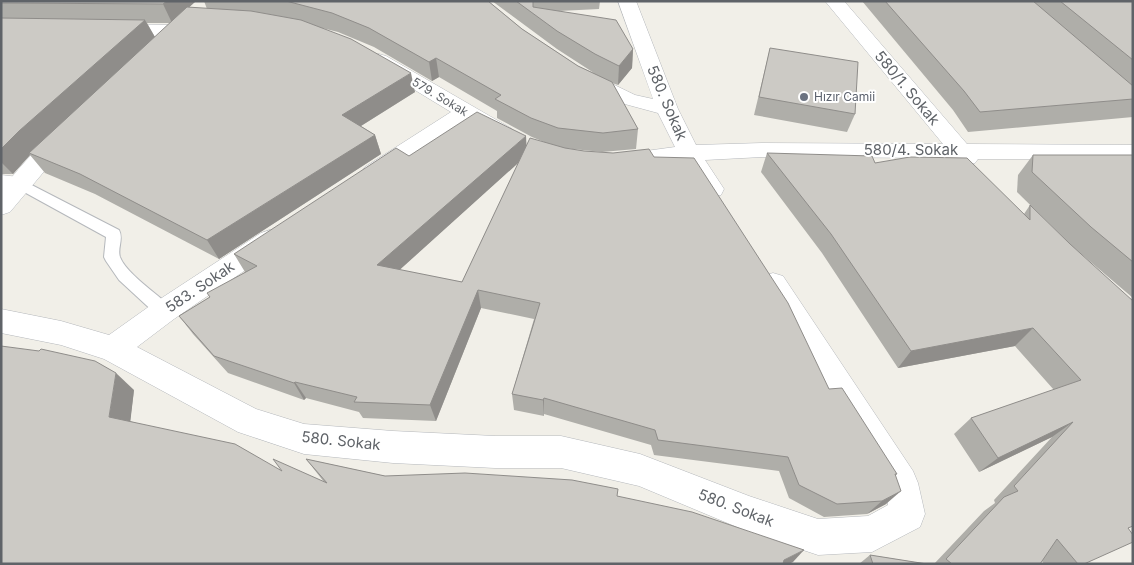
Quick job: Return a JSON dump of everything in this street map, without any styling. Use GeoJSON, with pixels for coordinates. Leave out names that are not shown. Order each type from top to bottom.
{"type":"FeatureCollection","features":[{"type":"Feature","properties":{"kind":"street","name":"580. Sokak"},"geometry":{"type":"LineString","coordinates":[[627,1],[667,108],[689,153],[726,210]]}},
{"type":"Feature","properties":{"kind":"street","name":"580/1. Sokak"},"geometry":{"type":"LineString","coordinates":[[834,1],[959,150],[979,171]]}},
{"type":"Feature","properties":{"kind":"street"},"geometry":{"type":"LineString","coordinates":[[100,30],[186,25],[158,51]]}},
{"type":"Feature","properties":{"kind":"street","name":"579. Sokak"},"geometry":{"type":"LineString","coordinates":[[366,52],[465,112],[523,144]]}},
{"type":"Feature","properties":{"kind":"street"},"geometry":{"type":"LineString","coordinates":[[573,70],[596,85],[628,99],[667,108]]}},
{"type":"Feature","properties":{"kind":"street"},"geometry":{"type":"LineString","coordinates":[[351,187],[465,112]]}},
{"type":"Feature","properties":{"kind":"street"},"geometry":{"type":"LineString","coordinates":[[1,206],[10,183],[44,157],[80,124]]}},
{"type":"Feature","properties":{"kind":"street","name":"580/4. Sokak"},"geometry":{"type":"LineString","coordinates":[[689,153],[772,150],[1133,152]]}},
{"type":"Feature","properties":{"kind":"street"},"geometry":{"type":"LineString","coordinates":[[602,162],[689,153]]}},
{"type":"Feature","properties":{"kind":"street","name":"583. Sokak"},"geometry":{"type":"LineString","coordinates":[[113,349],[164,311],[286,230]]}},
{"type":"Feature","properties":{"kind":"street","name":"580. Sokak"},"geometry":{"type":"LineString","coordinates":[[1,321],[61,333],[113,349],[249,422],[304,439],[495,452],[561,452],[640,470],[749,514],[818,537],[872,534],[907,514],[901,483],[758,260]]}},
{"type":"Feature","properties":{"kind":"lane"},"geometry":{"type":"LineString","coordinates":[[10,183],[114,234],[112,257],[125,276],[164,311]]}},
{"type":"Feature","properties":{"kind":"building"},"geometry":{"type":"Polygon","coordinates":[[[1,1],[167,1],[163,4],[1,3],[1,1]]]}},
{"type":"Feature","properties":{"kind":"building"},"geometry":{"type":"Polygon","coordinates":[[[286,1],[488,1],[522,29],[578,66],[612,82],[638,129],[603,133],[558,128],[531,118],[495,99],[501,95],[436,58],[429,62],[369,28],[332,13],[286,1]]]}},
{"type":"Feature","properties":{"kind":"building"},"geometry":{"type":"Polygon","coordinates":[[[516,1],[533,1],[533,7],[616,20],[633,49],[619,66],[557,31],[516,1]]]}},
{"type":"Feature","properties":{"kind":"building"},"geometry":{"type":"Polygon","coordinates":[[[885,1],[1033,1],[1133,86],[1133,99],[980,112],[885,1]]]}},
{"type":"Feature","properties":{"kind":"building"},"geometry":{"type":"Polygon","coordinates":[[[1060,1],[1133,1],[1133,60],[1060,1]]]}},
{"type":"Feature","properties":{"kind":"building"},"geometry":{"type":"Polygon","coordinates":[[[187,7],[251,11],[301,20],[351,39],[411,73],[342,115],[375,135],[207,240],[80,174],[29,153],[187,7]]]}},
{"type":"Feature","properties":{"kind":"building"},"geometry":{"type":"Polygon","coordinates":[[[1,18],[145,20],[1,149],[1,18]]]}},
{"type":"Feature","properties":{"kind":"building","name":"Hızır Camii"},"geometry":{"type":"Polygon","coordinates":[[[770,48],[858,62],[855,114],[759,97],[770,48]]]}},
{"type":"Feature","properties":{"kind":"building"},"geometry":{"type":"Polygon","coordinates":[[[477,112],[526,136],[377,265],[462,282],[530,138],[565,148],[584,151],[613,153],[649,149],[654,157],[694,158],[788,303],[829,389],[842,388],[897,474],[895,474],[901,491],[882,501],[837,504],[799,485],[788,457],[658,440],[655,430],[544,398],[543,400],[512,394],[540,303],[478,290],[430,405],[354,402],[357,397],[294,383],[214,356],[179,316],[210,297],[207,293],[257,266],[234,254],[396,148],[409,156],[477,112]]]}},
{"type":"Feature","properties":{"kind":"building"},"geometry":{"type":"Polygon","coordinates":[[[767,153],[872,156],[875,163],[910,157],[967,158],[1030,220],[1030,205],[1133,301],[1133,526],[1128,528],[1133,535],[1133,542],[1084,564],[1078,564],[1057,539],[1040,564],[952,564],[946,559],[1004,497],[1018,491],[1014,486],[1073,422],[998,458],[971,418],[1081,380],[1033,328],[911,351],[831,234],[767,153]]]}},
{"type":"Feature","properties":{"kind":"building"},"geometry":{"type":"Polygon","coordinates":[[[1033,155],[1133,155],[1133,262],[1091,227],[1032,172],[1033,155]]]}},
{"type":"Feature","properties":{"kind":"building"},"geometry":{"type":"Polygon","coordinates":[[[1,346],[39,351],[41,349],[95,361],[116,373],[109,417],[235,444],[282,471],[273,459],[327,483],[306,459],[385,476],[465,473],[572,480],[618,489],[617,496],[692,512],[804,550],[784,560],[783,564],[1,564],[1,346]]]}},
{"type":"Feature","properties":{"kind":"building"},"geometry":{"type":"Polygon","coordinates":[[[870,555],[927,564],[873,564],[870,555]]]}},
{"type":"Feature","properties":{"kind":"place","name":"Hızır Camii"},"geometry":{"type":"Point","coordinates":[804,97]}}]}
